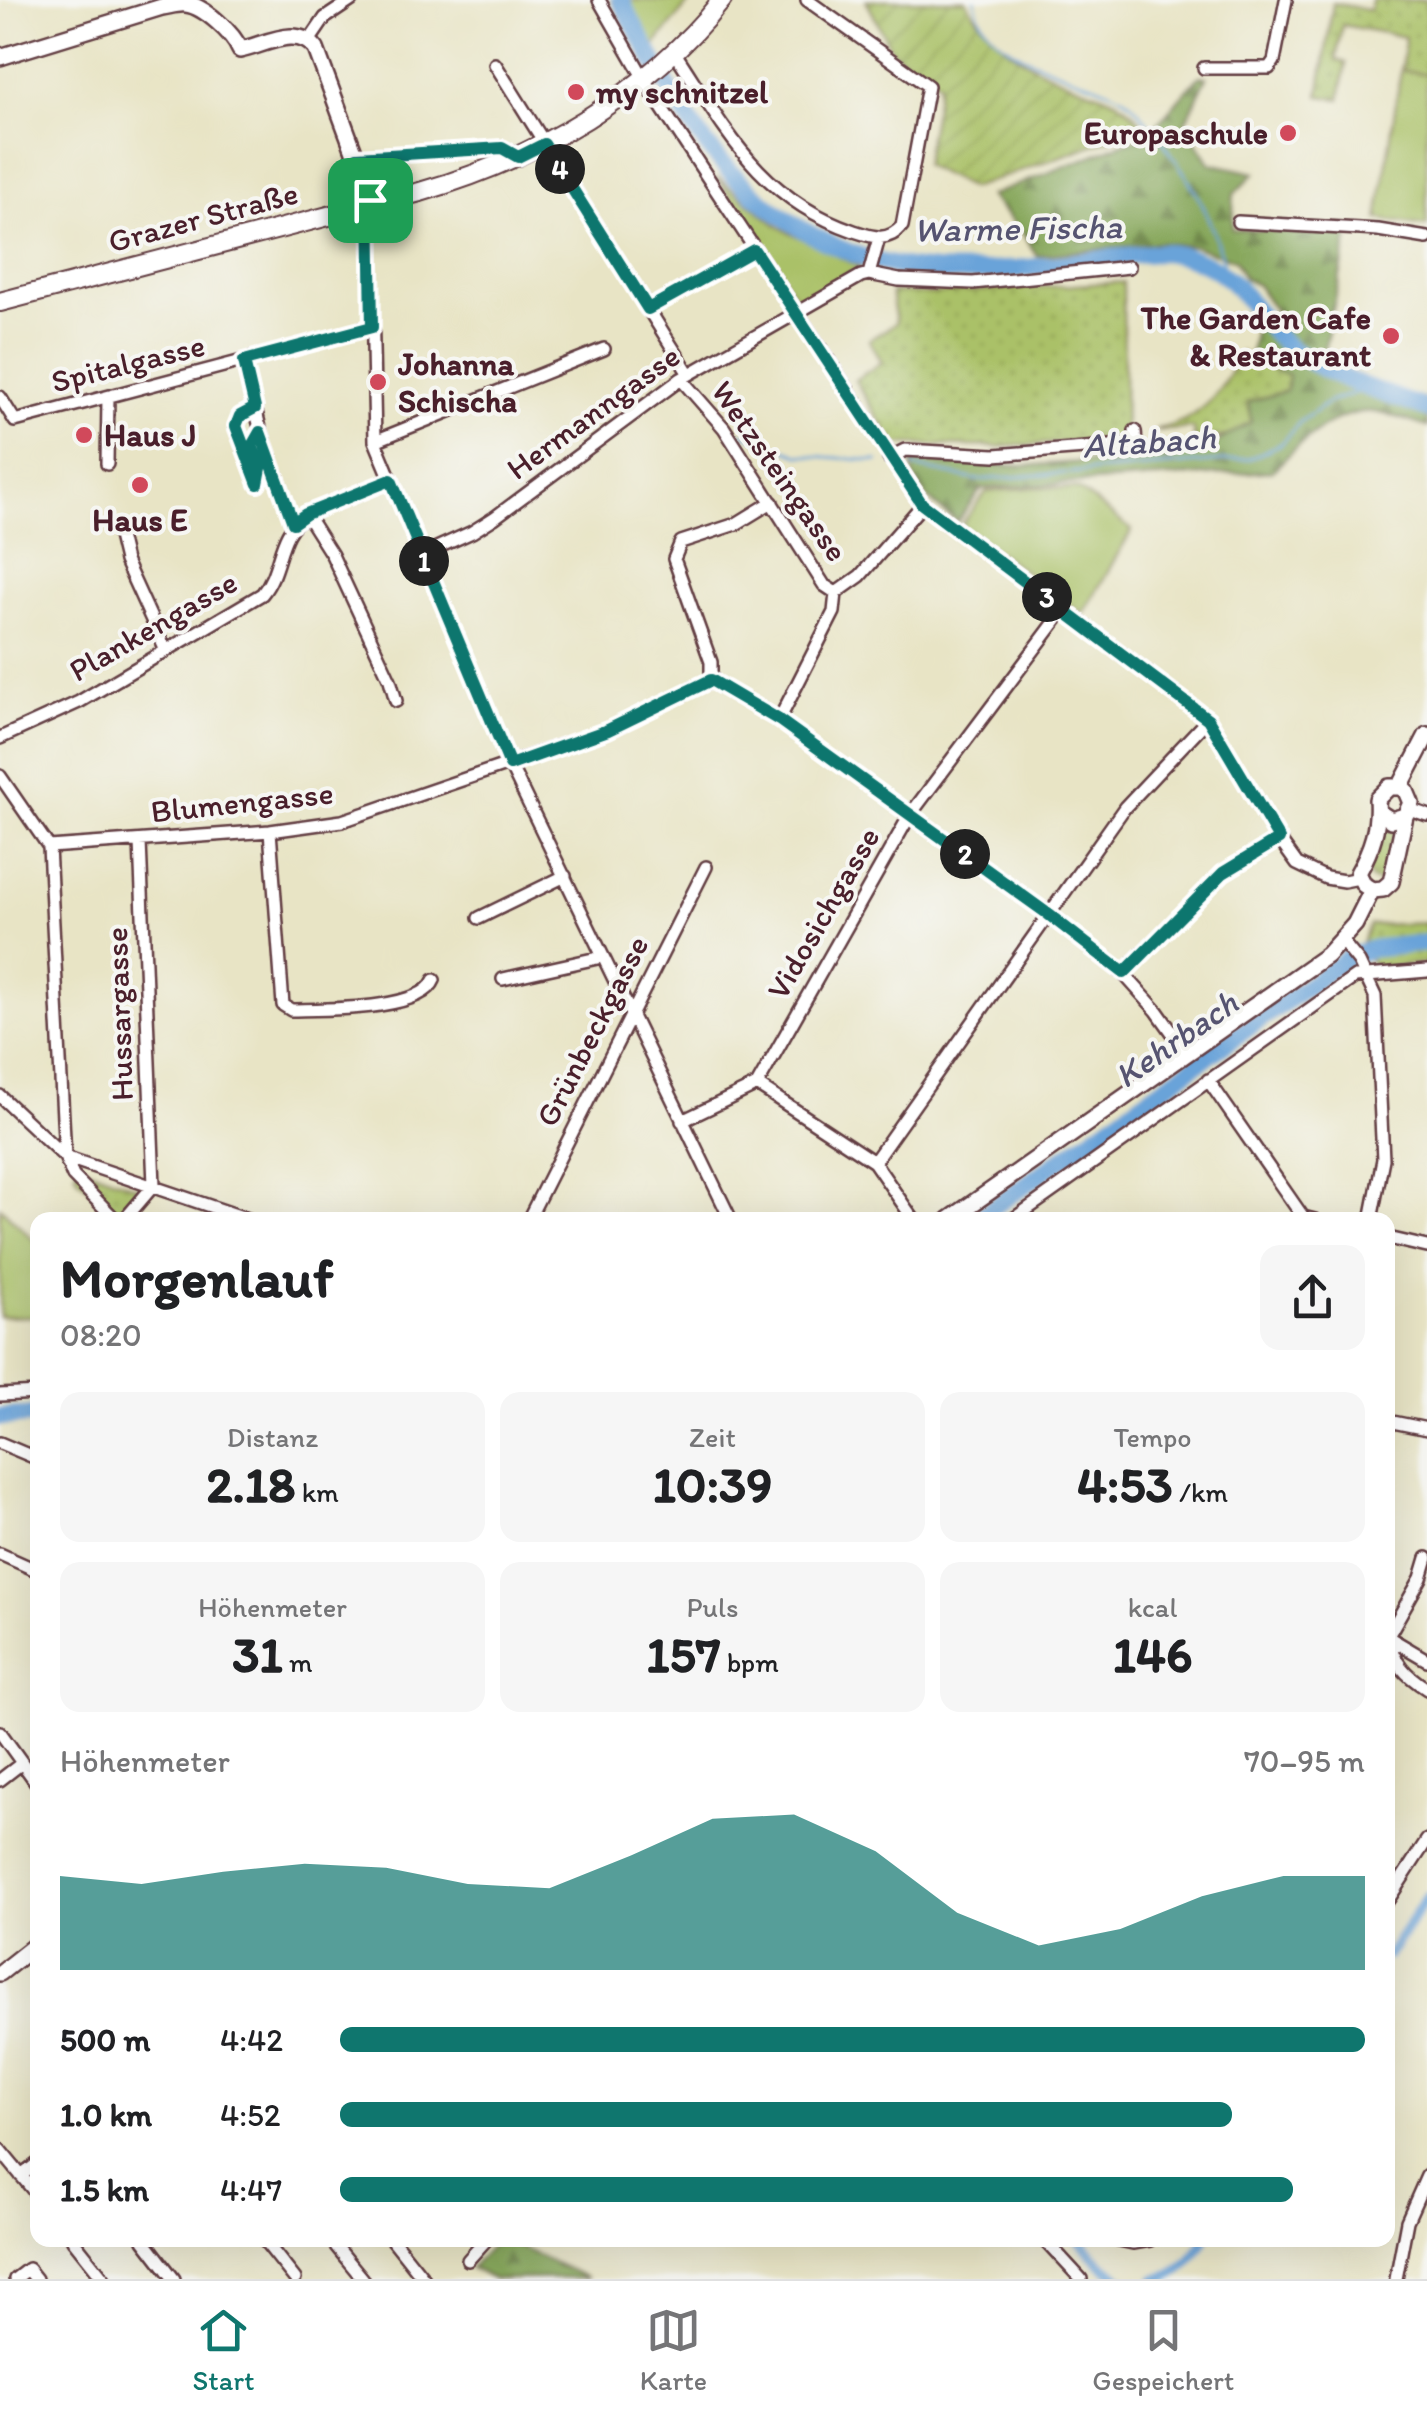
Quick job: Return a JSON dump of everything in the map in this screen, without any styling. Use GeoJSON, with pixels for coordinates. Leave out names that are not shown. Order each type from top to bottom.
{"type":"FeatureCollection","features":[{"type":"Feature","properties":{"kind":"main road","name":"Grazer Straße"},"geometry":{"type":"LineString","coordinates":[[663,60],[708,0]]}},
{"type":"Feature","properties":{"kind":"main road","name":"Grazer Straße"},"geometry":{"type":"LineString","coordinates":[[0,302],[464,179],[518,157],[580,124],[690,41],[722,0]]}},
{"type":"Feature","properties":{"kind":"street"},"geometry":{"type":"LineString","coordinates":[[310,40],[325,18],[352,0]]}},
{"type":"Feature","properties":{"kind":"street"},"geometry":{"type":"LineString","coordinates":[[599,0],[663,60],[766,178],[815,213],[877,244]]}},
{"type":"Feature","properties":{"kind":"street"},"geometry":{"type":"LineString","coordinates":[[807,0],[928,86],[902,226],[877,244],[870,270],[899,280],[973,283],[1129,268]]}},
{"type":"Feature","properties":{"kind":"street"},"geometry":{"type":"LineString","coordinates":[[1204,68],[1269,68],[1274,62],[1286,0]]}},
{"type":"Feature","properties":{"kind":"street"},"geometry":{"type":"LineString","coordinates":[[0,57],[162,7],[184,4],[194,6],[230,32],[240,50],[294,36],[310,40],[316,49],[370,203],[375,441],[510,765],[727,1212]]}},
{"type":"Feature","properties":{"kind":"street"},"geometry":{"type":"LineString","coordinates":[[663,60],[754,250],[922,504],[1208,719],[1297,864],[1312,874],[1344,882],[1359,878]]}},
{"type":"Feature","properties":{"kind":"street","name":"Wetzsteingasse"},"geometry":{"type":"LineString","coordinates":[[496,64],[648,309],[685,377],[724,428],[824,584],[836,593]]}},
{"type":"Feature","properties":{"kind":"street"},"geometry":{"type":"LineString","coordinates":[[357,157],[502,148],[518,157]]}},
{"type":"Feature","properties":{"kind":"street"},"geometry":{"type":"LineString","coordinates":[[1238,222],[1378,230],[1427,238]]}},
{"type":"Feature","properties":{"kind":"street"},"geometry":{"type":"LineString","coordinates":[[648,309],[754,250]]}},
{"type":"Feature","properties":{"kind":"street","name":"Hermanngasse"},"geometry":{"type":"LineString","coordinates":[[421,555],[472,532],[685,377],[870,270]]}},
{"type":"Feature","properties":{"kind":"street","name":"Spitalgasse"},"geometry":{"type":"LineString","coordinates":[[0,397],[16,421],[372,327]]}},
{"type":"Feature","properties":{"kind":"street"},"geometry":{"type":"LineString","coordinates":[[375,441],[604,349]]}},
{"type":"Feature","properties":{"kind":"street"},"geometry":{"type":"LineString","coordinates":[[244,361],[260,432],[293,523],[306,514],[391,480]]}},
{"type":"Feature","properties":{"kind":"street"},"geometry":{"type":"LineString","coordinates":[[107,464],[108,397]]}},
{"type":"Feature","properties":{"kind":"street"},"geometry":{"type":"LineString","coordinates":[[255,408],[240,416],[236,426],[258,484],[261,468],[252,446],[260,432]]}},
{"type":"Feature","properties":{"kind":"street"},"geometry":{"type":"LineString","coordinates":[[890,458],[905,450],[995,455],[1136,444],[1136,431]]}},
{"type":"Feature","properties":{"kind":"street"},"geometry":{"type":"LineString","coordinates":[[772,502],[736,524],[681,542],[674,559],[711,662],[711,680],[779,720],[1124,973],[1157,1010],[1187,1053]]}},
{"type":"Feature","properties":{"kind":"street"},"geometry":{"type":"LineString","coordinates":[[779,720],[834,612],[836,593],[860,576],[922,504]]}},
{"type":"Feature","properties":{"kind":"street"},"geometry":{"type":"LineString","coordinates":[[306,514],[332,554],[396,701]]}},
{"type":"Feature","properties":{"kind":"street","name":"Plankengasse"},"geometry":{"type":"LineString","coordinates":[[0,738],[80,702],[262,594],[271,584],[283,540],[293,523]]}},
{"type":"Feature","properties":{"kind":"street"},"geometry":{"type":"LineString","coordinates":[[119,536],[166,651]]}},
{"type":"Feature","properties":{"kind":"street","name":"Vidosichgasse"},"geometry":{"type":"LineString","coordinates":[[757,1085],[910,814],[1064,610]]}},
{"type":"Feature","properties":{"kind":"street","name":"Blumengasse"},"geometry":{"type":"LineString","coordinates":[[49,847],[140,842],[342,821],[608,730],[711,680]]}},
{"type":"Feature","properties":{"kind":"street"},"geometry":{"type":"LineString","coordinates":[[874,1162],[1125,807],[1208,719]]}},
{"type":"Feature","properties":{"kind":"street"},"geometry":{"type":"LineString","coordinates":[[1400,788],[1427,736]]}},
{"type":"Feature","properties":{"kind":"street"},"geometry":{"type":"LineString","coordinates":[[0,776],[49,847],[65,1156],[73,1176],[111,1212]]}},
{"type":"Feature","properties":{"kind":"street"},"geometry":{"type":"LineString","coordinates":[[1388,787],[1400,788],[1409,796],[1391,882],[1383,889],[1372,890],[1358,873],[1373,844],[1380,812],[1379,794],[1388,787]]}},
{"type":"Feature","properties":{"kind":"street"},"geometry":{"type":"LineString","coordinates":[[1380,812],[1392,820],[1407,813],[1427,814]]}},
{"type":"Feature","properties":{"kind":"street"},"geometry":{"type":"LineString","coordinates":[[270,830],[283,1005],[291,1010],[414,998],[430,990],[434,980]]}},
{"type":"Feature","properties":{"kind":"street"},"geometry":{"type":"LineString","coordinates":[[1124,973],[1223,873],[1279,839]]}},
{"type":"Feature","properties":{"kind":"street","name":"Hussargasse"},"geometry":{"type":"LineString","coordinates":[[140,842],[154,1185]]}},
{"type":"Feature","properties":{"kind":"street","name":"Grünbeckgasse"},"geometry":{"type":"LineString","coordinates":[[532,1212],[706,868]]}},
{"type":"Feature","properties":{"kind":"street"},"geometry":{"type":"LineString","coordinates":[[479,918],[564,876]]}},
{"type":"Feature","properties":{"kind":"street"},"geometry":{"type":"LineString","coordinates":[[960,1212],[1346,945],[1372,890]]}},
{"type":"Feature","properties":{"kind":"street"},"geometry":{"type":"LineString","coordinates":[[1346,945],[1375,996],[1383,1159],[1372,1212]]}},
{"type":"Feature","properties":{"kind":"street"},"geometry":{"type":"LineString","coordinates":[[503,979],[602,958]]}},
{"type":"Feature","properties":{"kind":"street"},"geometry":{"type":"LineString","coordinates":[[1034,1212],[1208,1080],[1355,977],[1427,971]]}},
{"type":"Feature","properties":{"kind":"street"},"geometry":{"type":"LineString","coordinates":[[1208,1080],[1301,1212]]}},
{"type":"Feature","properties":{"kind":"street"},"geometry":{"type":"LineString","coordinates":[[682,1121],[757,1085],[874,1162],[908,1212]]}},
{"type":"Feature","properties":{"kind":"street"},"geometry":{"type":"LineString","coordinates":[[0,1096],[65,1156],[229,1212]]}},
{"type":"Feature","properties":{"kind":"street"},"geometry":{"type":"LineString","coordinates":[[128,1212],[154,1185]]}},
{"type":"Feature","properties":{"kind":"street"},"geometry":{"type":"LineString","coordinates":[[1395,1240],[1427,1247]]}},
{"type":"Feature","properties":{"kind":"street"},"geometry":{"type":"LineString","coordinates":[[0,1394],[30,1393]]}},
{"type":"Feature","properties":{"kind":"street"},"geometry":{"type":"LineString","coordinates":[[1395,1422],[1427,1429]]}},
{"type":"Feature","properties":{"kind":"street"},"geometry":{"type":"LineString","coordinates":[[0,1443],[30,1456]]}},
{"type":"Feature","properties":{"kind":"street"},"geometry":{"type":"LineString","coordinates":[[0,1554],[30,1567]]}},
{"type":"Feature","properties":{"kind":"street"},"geometry":{"type":"LineString","coordinates":[[1395,1624],[1421,1578],[1427,1558]]}},
{"type":"Feature","properties":{"kind":"street"},"geometry":{"type":"LineString","coordinates":[[1395,1641],[1427,1660]]}},
{"type":"Feature","properties":{"kind":"street"},"geometry":{"type":"LineString","coordinates":[[1395,1660],[1406,1675],[1427,1689]]}},
{"type":"Feature","properties":{"kind":"street"},"geometry":{"type":"LineString","coordinates":[[0,1732],[30,1774]]}},
{"type":"Feature","properties":{"kind":"street"},"geometry":{"type":"LineString","coordinates":[[0,1780],[22,1763]]}},
{"type":"Feature","properties":{"kind":"street"},"geometry":{"type":"LineString","coordinates":[[1395,1889],[1427,1840]]}},
{"type":"Feature","properties":{"kind":"street"},"geometry":{"type":"LineString","coordinates":[[0,1973],[30,1949]]}},
{"type":"Feature","properties":{"kind":"street"},"geometry":{"type":"LineString","coordinates":[[0,2150],[30,2187]]}},
{"type":"Feature","properties":{"kind":"street"},"geometry":{"type":"LineString","coordinates":[[21,2176],[30,2169]]}},
{"type":"Feature","properties":{"kind":"street"},"geometry":{"type":"LineString","coordinates":[[1396,2279],[1408,2221],[1427,2176]]}},
{"type":"Feature","properties":{"kind":"street"},"geometry":{"type":"LineString","coordinates":[[79,2247],[104,2279]]}},
{"type":"Feature","properties":{"kind":"street"},"geometry":{"type":"LineString","coordinates":[[149,2247],[174,2279]]}},
{"type":"Feature","properties":{"kind":"street"},"geometry":{"type":"LineString","coordinates":[[270,2247],[296,2279]]}},
{"type":"Feature","properties":{"kind":"street"},"geometry":{"type":"LineString","coordinates":[[337,2247],[364,2279]]}},
{"type":"Feature","properties":{"kind":"street"},"geometry":{"type":"LineString","coordinates":[[399,2247],[424,2279]]}},
{"type":"Feature","properties":{"kind":"street"},"geometry":{"type":"LineString","coordinates":[[468,2260],[480,2247]]}},
{"type":"Feature","properties":{"kind":"street"},"geometry":{"type":"LineString","coordinates":[[1051,2247],[1080,2279]]}},
{"type":"Feature","properties":{"kind":"street"},"geometry":{"type":"LineString","coordinates":[[15,2279],[32,2274]]}},
{"type":"Feature","properties":{"kind":"green space"},"geometry":{"type":"Polygon","coordinates":[[[611,0],[691,0],[643,55],[611,0]]]}},
{"type":"Feature","properties":{"kind":"green space"},"geometry":{"type":"Polygon","coordinates":[[[866,0],[966,0],[987,29],[1012,52],[1057,77],[1113,99],[1129,109],[1145,127],[971,188],[924,165],[939,83],[892,51],[866,0]]]}},
{"type":"Feature","properties":{"kind":"green space"},"geometry":{"type":"Polygon","coordinates":[[[1372,0],[1427,0],[1427,74],[1401,70],[1405,37],[1342,25],[1336,60],[1346,63],[1340,99],[1319,96],[1333,3],[1370,10],[1372,0]]]}},
{"type":"Feature","properties":{"kind":"green space"},"geometry":{"type":"Polygon","coordinates":[[[1401,70],[1427,74],[1427,226],[1378,219],[1401,70]]]}},
{"type":"Feature","properties":{"kind":"green space"},"geometry":{"type":"Polygon","coordinates":[[[1200,76],[1207,77],[1185,123],[1210,163],[1255,173],[1234,194],[1232,229],[1349,235],[1322,360],[1395,392],[1427,400],[1427,427],[1387,414],[1359,412],[1318,431],[1273,471],[981,489],[957,522],[920,488],[912,461],[1022,466],[1196,454],[1251,422],[1248,402],[1286,391],[1288,375],[1249,361],[1254,332],[1277,314],[1257,285],[1244,279],[1235,260],[1196,247],[1161,243],[1037,256],[1022,232],[989,196],[1147,134],[1200,76]]]}},
{"type":"Feature","properties":{"kind":"green space"},"geometry":{"type":"Polygon","coordinates":[[[717,177],[779,227],[860,267],[799,302],[717,177]]]}},
{"type":"Feature","properties":{"kind":"green space"},"geometry":{"type":"Polygon","coordinates":[[[1123,282],[1125,438],[999,447],[894,444],[855,380],[882,362],[869,340],[896,323],[891,292],[927,294],[1123,282]]]}},
{"type":"Feature","properties":{"kind":"green space"},"geometry":{"type":"Polygon","coordinates":[[[1241,352],[1249,361],[1289,375],[1286,391],[1249,402],[1251,422],[1228,436],[1194,440],[1193,428],[1158,431],[1187,419],[1209,402],[1241,352]]]}},
{"type":"Feature","properties":{"kind":"green space"},"geometry":{"type":"Polygon","coordinates":[[[1036,487],[1078,489],[1132,530],[1083,614],[961,525],[986,492],[1036,487]]]}},
{"type":"Feature","properties":{"kind":"green space"},"geometry":{"type":"Polygon","coordinates":[[[1382,821],[1399,822],[1386,877],[1379,882],[1371,880],[1367,871],[1377,850],[1382,821]]]}},
{"type":"Feature","properties":{"kind":"green space"},"geometry":{"type":"Polygon","coordinates":[[[1427,923],[1427,936],[1361,944],[1370,925],[1427,923]]]}},
{"type":"Feature","properties":{"kind":"green space"},"geometry":{"type":"Polygon","coordinates":[[[1427,949],[1427,963],[1375,968],[1367,956],[1427,949]]]}},
{"type":"Feature","properties":{"kind":"green space"},"geometry":{"type":"Polygon","coordinates":[[[80,1166],[143,1192],[125,1212],[117,1212],[75,1171],[80,1166]]]}},
{"type":"Feature","properties":{"kind":"green space"},"geometry":{"type":"Polygon","coordinates":[[[0,1207],[30,1236],[30,1316],[0,1317],[0,1207]]]}},
{"type":"Feature","properties":{"kind":"green space"},"geometry":{"type":"Polygon","coordinates":[[[490,2247],[519,2247],[587,2278],[493,2279],[470,2268],[490,2247]]]}},
{"type":"Feature","properties":{"kind":"waterway","name":"Warme Fischa"},"geometry":{"type":"LineString","coordinates":[[620,0],[676,101],[702,139],[760,199],[810,234],[896,266],[954,272],[1163,252],[1192,258],[1230,280],[1285,344],[1306,359],[1350,381],[1427,409]]}},
{"type":"Feature","properties":{"kind":"waterway"},"geometry":{"type":"LineString","coordinates":[[975,0],[981,20],[1014,51],[1123,97],[1134,106],[1176,159],[1197,195],[1214,233],[1225,275]]}},
{"type":"Feature","properties":{"kind":"waterway","name":"Altabach"},"geometry":{"type":"LineString","coordinates":[[914,467],[977,480],[1249,459],[1280,444],[1301,421],[1329,402],[1368,388]]}},
{"type":"Feature","properties":{"kind":"waterway","name":"Altabach"},"geometry":{"type":"LineString","coordinates":[[741,433],[799,455],[878,461]]}},
{"type":"Feature","properties":{"kind":"waterway","name":"Kehrbach"},"geometry":{"type":"LineString","coordinates":[[986,1212],[1346,959],[1369,949],[1427,943]]}},
{"type":"Feature","properties":{"kind":"waterway","name":"Kehrbach"},"geometry":{"type":"LineString","coordinates":[[0,1417],[30,1415]]}},
{"type":"Feature","properties":{"kind":"waterway"},"geometry":{"type":"LineString","coordinates":[[1395,1945],[1427,1897]]}},
{"type":"Feature","properties":{"kind":"waterway"},"geometry":{"type":"LineString","coordinates":[[1085,2247],[1122,2279]]}},
{"type":"Feature","properties":{"kind":"waterway"},"geometry":{"type":"LineString","coordinates":[[1156,2279],[1185,2266],[1200,2247]]}},
{"type":"Feature","properties":{"kind":"place","name":"my schnitzel"},"geometry":{"type":"Point","coordinates":[576,92]}},
{"type":"Feature","properties":{"kind":"place","name":"Europaschule"},"geometry":{"type":"Point","coordinates":[1288,133]}},
{"type":"Feature","properties":{"kind":"place","name":"The Garden Cafe & Restaurant"},"geometry":{"type":"Point","coordinates":[1391,336]}},
{"type":"Feature","properties":{"kind":"place","name":"Johanna Schischa"},"geometry":{"type":"Point","coordinates":[378,382]}},
{"type":"Feature","properties":{"kind":"place","name":"Haus J"},"geometry":{"type":"Point","coordinates":[84,435]}},
{"type":"Feature","properties":{"kind":"place","name":"Haus E"},"geometry":{"type":"Point","coordinates":[140,485]}},
{"type":"Feature","properties":{"kind":"route"},"geometry":{"type":"LineString","coordinates":[[544,144],[648,309],[754,250],[922,504],[1208,719],[1279,839],[1223,873],[1124,973],[779,720],[711,680],[608,730],[510,765],[391,480],[306,514],[293,523],[260,432],[252,446],[261,468],[258,484],[236,426],[240,416],[255,408],[244,361],[372,327],[370,200],[357,157],[502,148],[518,157],[544,144]]}}]}
